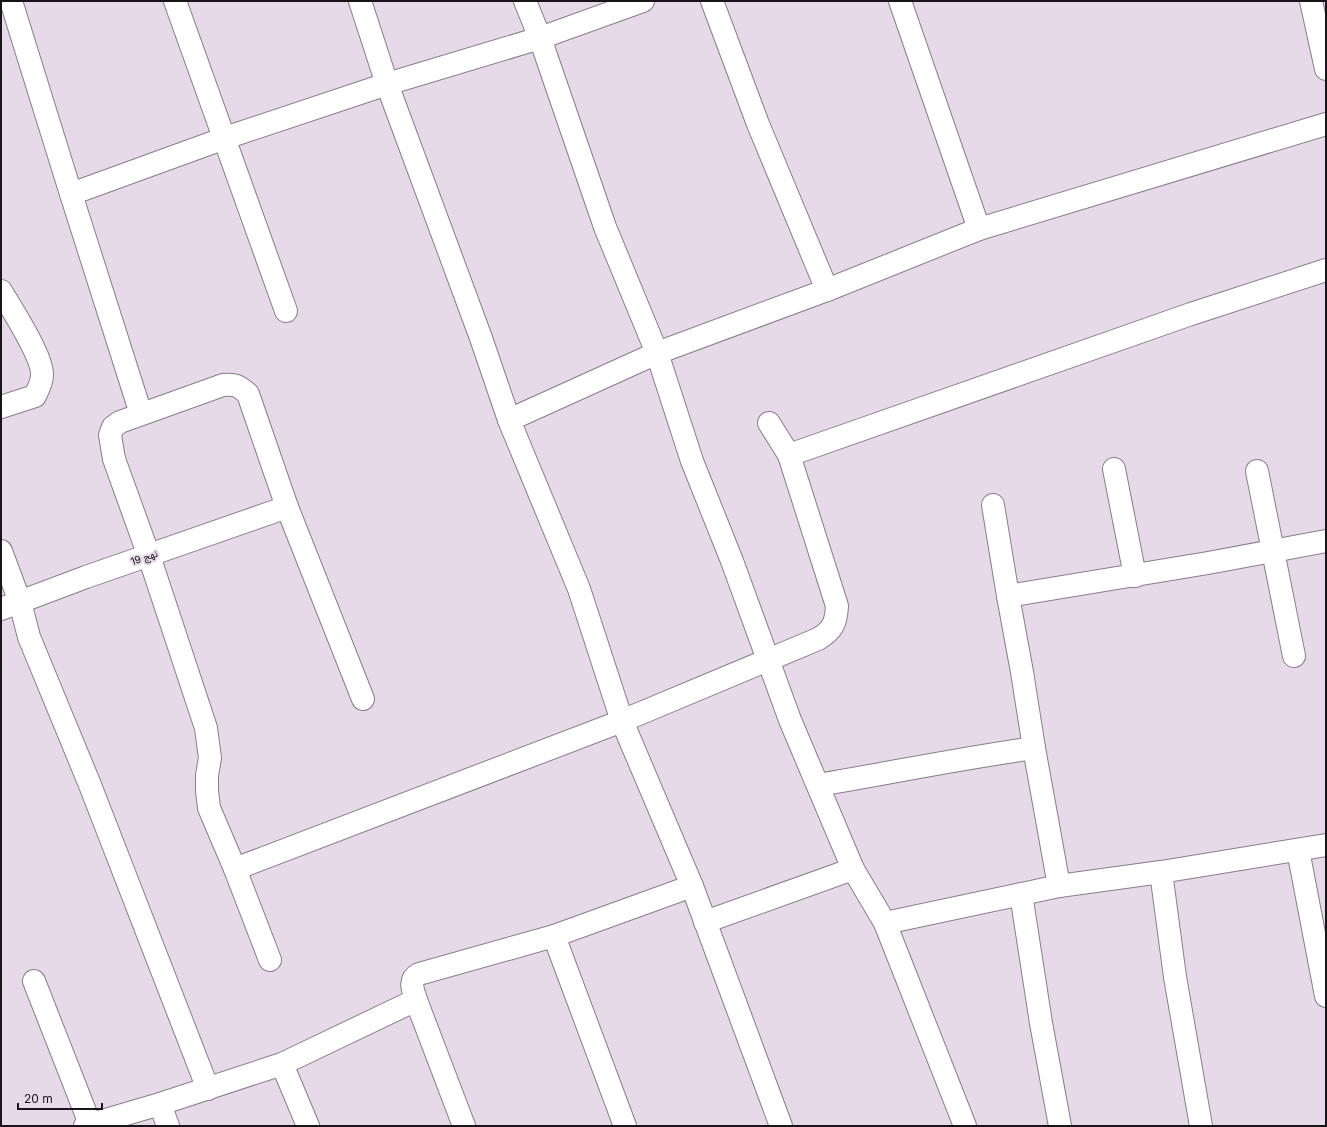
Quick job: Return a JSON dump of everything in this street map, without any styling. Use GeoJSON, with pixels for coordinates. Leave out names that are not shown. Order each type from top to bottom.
{"type":"FeatureCollection","features":[{"type":"Feature","properties":{"kind":"street"},"geometry":{"type":"LineString","coordinates":[[11,1],[141,414]]}},
{"type":"Feature","properties":{"kind":"street"},"geometry":{"type":"LineString","coordinates":[[175,1],[286,311]]}},
{"type":"Feature","properties":{"kind":"street"},"geometry":{"type":"LineString","coordinates":[[360,1],[387,84],[481,338],[509,420],[579,589],[622,721],[692,886],[781,1126]]}},
{"type":"Feature","properties":{"kind":"street"},"geometry":{"type":"LineString","coordinates":[[525,1],[540,38],[605,227],[656,353],[692,461],[732,561],[790,720],[853,869],[885,923],[966,1126]]}},
{"type":"Feature","properties":{"kind":"street"},"geometry":{"type":"LineString","coordinates":[[71,194],[225,138],[387,84],[540,38],[643,1]]}},
{"type":"Feature","properties":{"kind":"street"},"geometry":{"type":"LineString","coordinates":[[712,1],[758,124],[827,290]]}},
{"type":"Feature","properties":{"kind":"street"},"geometry":{"type":"LineString","coordinates":[[900,1],[979,229]]}},
{"type":"Feature","properties":{"kind":"street"},"geometry":{"type":"LineString","coordinates":[[1311,1],[1326,69]]}},
{"type":"Feature","properties":{"kind":"street"},"geometry":{"type":"LineString","coordinates":[[509,420],[656,353],[827,290],[979,229],[1326,124]]}},
{"type":"Feature","properties":{"kind":"street"},"geometry":{"type":"LineString","coordinates":[[789,455],[1191,314],[1326,270]]}},
{"type":"Feature","properties":{"kind":"street"},"geometry":{"type":"LineString","coordinates":[[1,291],[40,361],[42,374],[40,386],[35,396],[1,408]]}},
{"type":"Feature","properties":{"kind":"street"},"geometry":{"type":"LineString","coordinates":[[270,960],[235,869],[209,808],[207,786],[210,758],[206,728],[149,556],[114,458],[110,435],[113,427],[120,422],[223,385],[234,384],[248,394],[286,507],[363,699]]}},
{"type":"Feature","properties":{"kind":"street"},"geometry":{"type":"LineString","coordinates":[[235,869],[622,721],[818,639],[828,633],[834,625],[837,606],[789,455],[769,422]]}},
{"type":"Feature","properties":{"kind":"street"},"geometry":{"type":"LineString","coordinates":[[1114,469],[1135,576]]}},
{"type":"Feature","properties":{"kind":"street"},"geometry":{"type":"LineString","coordinates":[[1258,471],[1294,656]]}},
{"type":"Feature","properties":{"kind":"street"},"geometry":{"type":"LineString","coordinates":[[993,505],[1059,886]]}},
{"type":"Feature","properties":{"kind":"street","name":"نهج 19"},"geometry":{"type":"LineString","coordinates":[[10,606],[286,507]]}},
{"type":"Feature","properties":{"kind":"street"},"geometry":{"type":"LineString","coordinates":[[1008,596],[1135,576],[1273,552],[1326,541]]}},
{"type":"Feature","properties":{"kind":"street"},"geometry":{"type":"LineString","coordinates":[[1,551],[10,606],[29,637],[90,784],[208,1089]]}},
{"type":"Feature","properties":{"kind":"street"},"geometry":{"type":"LineString","coordinates":[[818,785],[920,768],[984,755],[1034,748]]}},
{"type":"Feature","properties":{"kind":"street"},"geometry":{"type":"LineString","coordinates":[[885,923],[1059,886],[1161,872],[1326,845]]}},
{"type":"Feature","properties":{"kind":"street"},"geometry":{"type":"LineString","coordinates":[[1298,850],[1326,996]]}},
{"type":"Feature","properties":{"kind":"street"},"geometry":{"type":"LineString","coordinates":[[705,922],[853,869]]}},
{"type":"Feature","properties":{"kind":"street"},"geometry":{"type":"LineString","coordinates":[[1161,872],[1175,977],[1201,1126]]}},
{"type":"Feature","properties":{"kind":"street"},"geometry":{"type":"LineString","coordinates":[[464,1126],[416,1000],[412,985],[412,980],[414,977],[419,974],[554,936],[692,886]]}},
{"type":"Feature","properties":{"kind":"street"},"geometry":{"type":"LineString","coordinates":[[1022,894],[1041,1023],[1060,1126]]}},
{"type":"Feature","properties":{"kind":"street"},"geometry":{"type":"LineString","coordinates":[[554,936],[625,1126]]}},
{"type":"Feature","properties":{"kind":"street"},"geometry":{"type":"LineString","coordinates":[[34,981],[87,1125],[208,1089],[282,1064],[416,1000]]}},
{"type":"Feature","properties":{"kind":"street"},"geometry":{"type":"LineString","coordinates":[[282,1064],[308,1126]]}},
{"type":"Feature","properties":{"kind":"street"},"geometry":{"type":"LineString","coordinates":[[160,1104],[168,1126]]}}]}
